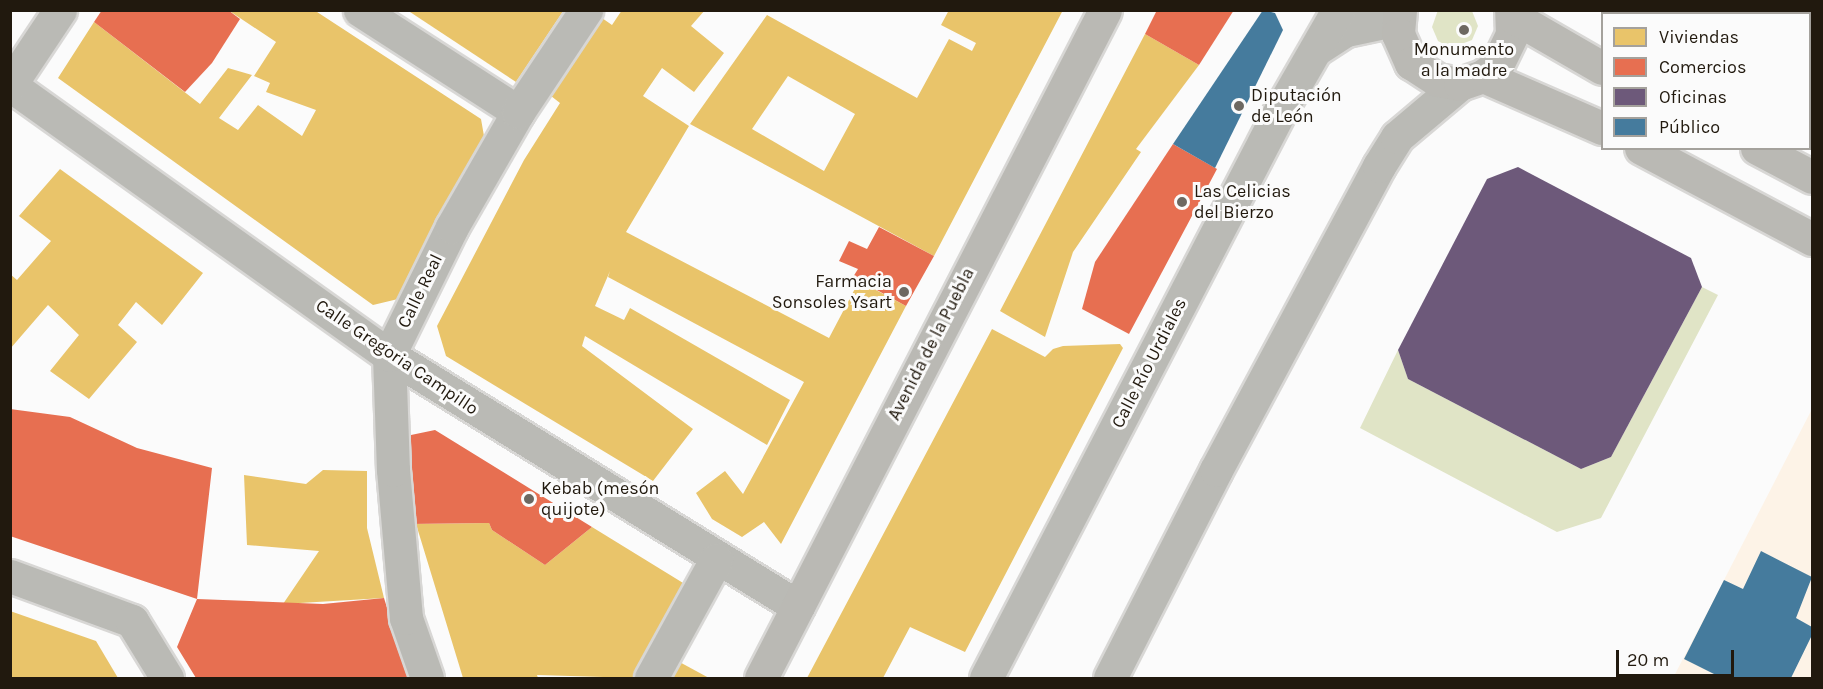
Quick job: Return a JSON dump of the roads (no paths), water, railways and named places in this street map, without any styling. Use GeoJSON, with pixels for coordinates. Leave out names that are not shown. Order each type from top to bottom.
{"type":"FeatureCollection","features":[{"type":"Feature","properties":{"kind":"street"},"geometry":{"type":"LineString","coordinates":[[11,85],[60,10]]}},
{"type":"Feature","properties":{"kind":"street"},"geometry":{"type":"LineString","coordinates":[[360,10],[518,111]]}},
{"type":"Feature","properties":{"kind":"street","name":"Calle Real"},"geometry":{"type":"LineString","coordinates":[[427,678],[406,618],[393,470],[389,355],[452,227],[518,111],[586,10]]}},
{"type":"Feature","properties":{"kind":"street","name":"Avenida de la Puebla"},"geometry":{"type":"LineString","coordinates":[[761,678],[1105,10]]}},
{"type":"Feature","properties":{"kind":"street","name":"Calle Río Urdiales"},"geometry":{"type":"LineString","coordinates":[[986,678],[1281,109],[1338,10]]}},
{"type":"Feature","properties":{"kind":"street"},"geometry":{"type":"LineString","coordinates":[[1110,678],[1216,470],[1379,166],[1398,137],[1507,51],[1512,13],[1601,67]]}},
{"type":"Feature","properties":{"kind":"street"},"geometry":{"type":"LineString","coordinates":[[1399,15],[1398,34],[1411,63],[1437,80],[1472,80],[1601,128]]}},
{"type":"Feature","properties":{"kind":"street","name":"Calle Río Urdiales"},"geometry":{"type":"LineString","coordinates":[[1316,49],[1346,30],[1399,15]]}},
{"type":"Feature","properties":{"kind":"street","name":"Calle Gregoria Campillo"},"geometry":{"type":"LineString","coordinates":[[11,85],[389,355],[716,560],[798,607]]}},
{"type":"Feature","properties":{"kind":"street"},"geometry":{"type":"LineString","coordinates":[[1645,150],[1812,239]]}},
{"type":"Feature","properties":{"kind":"street"},"geometry":{"type":"LineString","coordinates":[[1761,150],[1812,177]]}},
{"type":"Feature","properties":{"kind":"street"},"geometry":{"type":"LineString","coordinates":[[651,678],[716,560]]}},
{"type":"Feature","properties":{"kind":"street"},"geometry":{"type":"LineString","coordinates":[[10,576],[132,621],[167,678]]}},
{"type":"Feature","properties":{"kind":"place","name":"Monumento a la madre"},"geometry":{"type":"Point","coordinates":[1464,30]}},
{"type":"Feature","properties":{"kind":"place","name":"Diputación de León"},"geometry":{"type":"Point","coordinates":[1239,106]}},
{"type":"Feature","properties":{"kind":"place","name":"Las Celicias del Bierzo"},"geometry":{"type":"Point","coordinates":[1182,202]}},
{"type":"Feature","properties":{"kind":"place","name":"Farmacia Sonsoles Ysart"},"geometry":{"type":"Point","coordinates":[904,292]}},
{"type":"Feature","properties":{"kind":"place","name":"Kebab (mesón quijote)"},"geometry":{"type":"Point","coordinates":[529,499]}}]}
